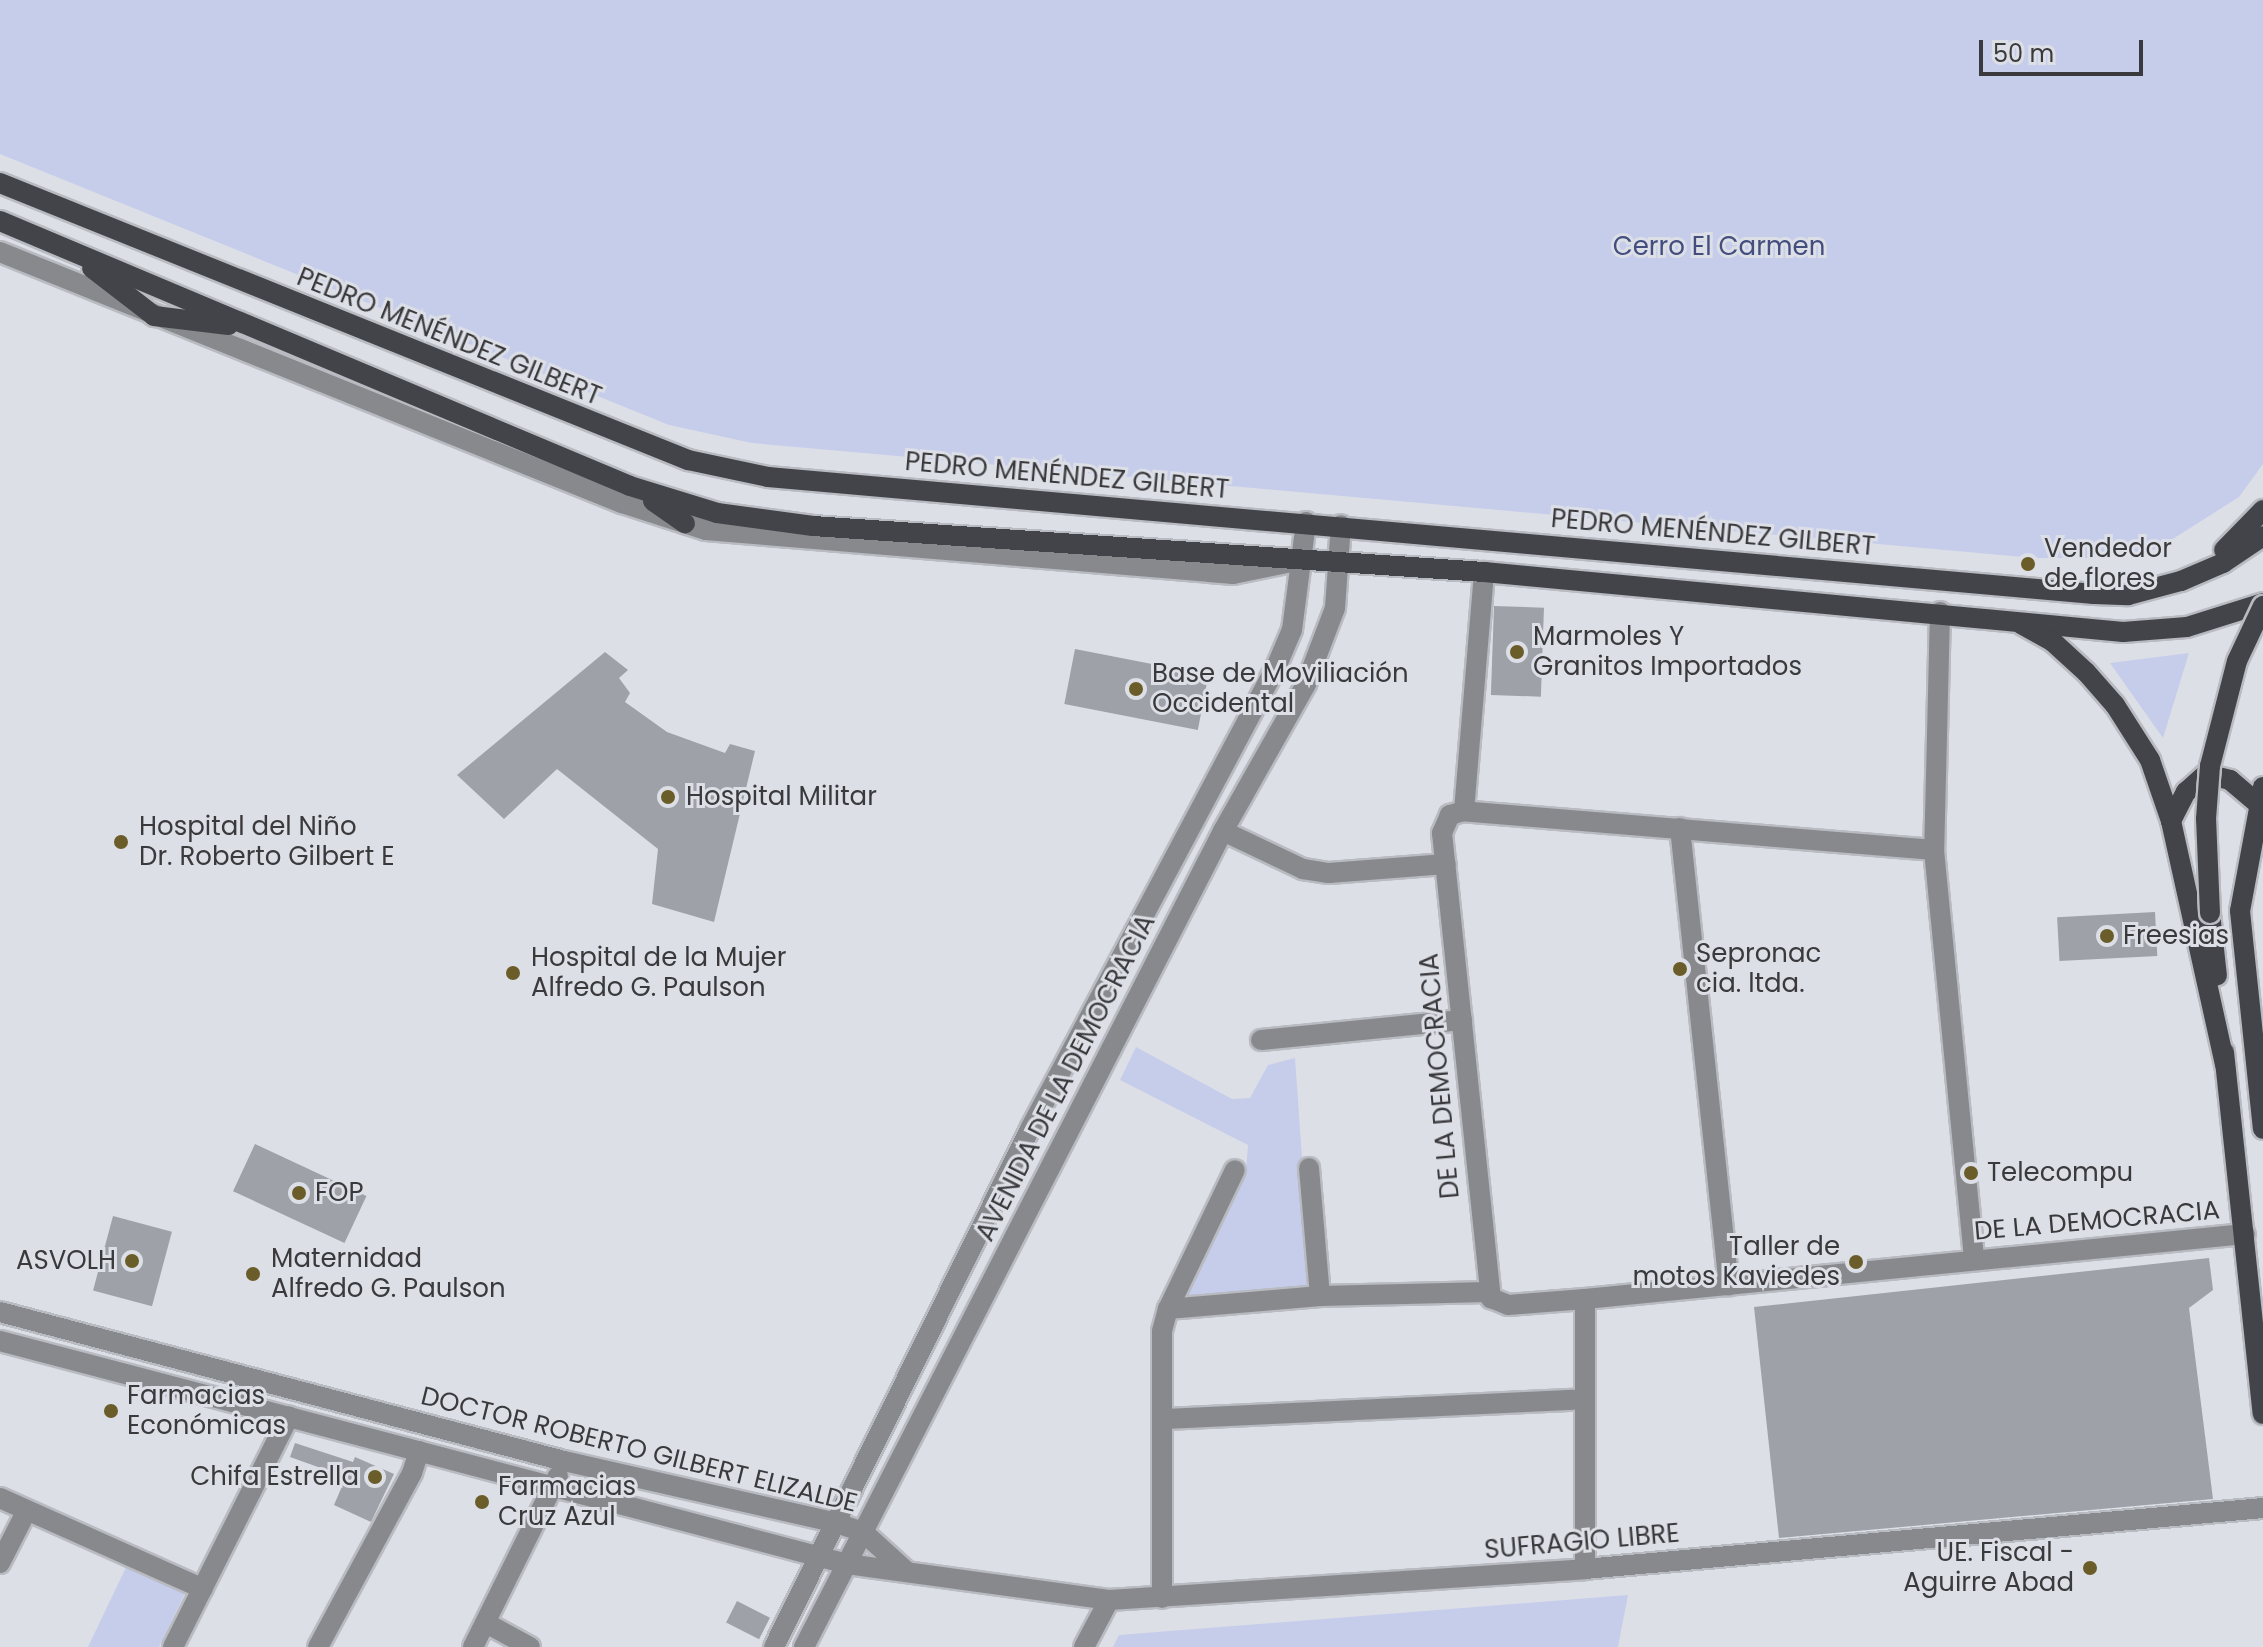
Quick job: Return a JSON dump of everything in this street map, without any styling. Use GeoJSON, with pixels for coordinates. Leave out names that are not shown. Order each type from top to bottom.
{"type":"FeatureCollection","features":[{"type":"Feature","properties":{"kind":"main road","name":"PEDRO MENÉNDEZ GILBERT"},"geometry":{"type":"LineString","coordinates":[[0,180],[55,206],[651,446],[723,470],[2094,594],[2128,595],[2181,581]]}},
{"type":"Feature","properties":{"kind":"main road"},"geometry":{"type":"LineString","coordinates":[[0,221],[630,486],[703,510],[762,521],[1484,572],[2154,631],[2211,621],[2263,604]]}},
{"type":"Feature","properties":{"kind":"main road"},"geometry":{"type":"LineString","coordinates":[[70,251],[154,316],[255,329]]}},
{"type":"Feature","properties":{"kind":"main road"},"geometry":{"type":"LineString","coordinates":[[630,486],[685,523]]}},
{"type":"Feature","properties":{"kind":"main road"},"geometry":{"type":"LineString","coordinates":[[2181,581],[2217,556],[2263,510]]}},
{"type":"Feature","properties":{"kind":"main road"},"geometry":{"type":"LineString","coordinates":[[2181,581],[2223,563],[2263,536]]}},
{"type":"Feature","properties":{"kind":"main road"},"geometry":{"type":"LineString","coordinates":[[2263,604],[2237,661],[2210,766],[2206,819],[2210,913],[2263,1414]]}},
{"type":"Feature","properties":{"kind":"main road"},"geometry":{"type":"LineString","coordinates":[[2006,618],[2052,641],[2115,705],[2150,760],[2171,821],[2225,1065]]}},
{"type":"Feature","properties":{"kind":"main road"},"geometry":{"type":"LineString","coordinates":[[2171,821],[2186,792],[2206,774],[2230,780],[2262,800],[2240,911],[2263,1129]]}},
{"type":"Feature","properties":{"kind":"street"},"geometry":{"type":"LineString","coordinates":[[0,252],[154,316],[685,523],[760,537],[1233,574],[1304,559]]}},
{"type":"Feature","properties":{"kind":"street","name":"AVENIDA DE LA DEMOCRACIA"},"geometry":{"type":"LineString","coordinates":[[820,1555],[1030,1129],[1277,665],[1292,630],[1304,559],[1306,522]]}},
{"type":"Feature","properties":{"kind":"street","name":"AVENIDA DE LA DEMOCRACIA"},"geometry":{"type":"LineString","coordinates":[[804,1647],[1223,831],[1323,646],[1340,561],[1341,525]]}},
{"type":"Feature","properties":{"kind":"street"},"geometry":{"type":"LineString","coordinates":[[1484,572],[1464,811],[1934,850]]}},
{"type":"Feature","properties":{"kind":"street"},"geometry":{"type":"LineString","coordinates":[[1940,612],[1934,850],[1974,1259]]}},
{"type":"Feature","properties":{"kind":"street","name":"DE LA DEMOCRACIA"},"geometry":{"type":"LineString","coordinates":[[1464,811],[1450,815],[1443,826],[1488,1292],[1495,1302],[1508,1305],[1585,1299],[2245,1234]]}},
{"type":"Feature","properties":{"kind":"street"},"geometry":{"type":"LineString","coordinates":[[1680,828],[1729,1285]]}},
{"type":"Feature","properties":{"kind":"street"},"geometry":{"type":"LineString","coordinates":[[1223,831],[1303,869],[1329,873],[1446,864]]}},
{"type":"Feature","properties":{"kind":"street"},"geometry":{"type":"LineString","coordinates":[[1261,1040],[1462,1020]]}},
{"type":"Feature","properties":{"kind":"street"},"geometry":{"type":"LineString","coordinates":[[1309,1168],[1320,1296]]}},
{"type":"Feature","properties":{"kind":"street"},"geometry":{"type":"LineString","coordinates":[[1162,1598],[1165,1419],[1162,1331],[1168,1309],[1235,1170]]}},
{"type":"Feature","properties":{"kind":"street"},"geometry":{"type":"LineString","coordinates":[[1168,1309],[1320,1296],[1488,1292]]}},
{"type":"Feature","properties":{"kind":"street"},"geometry":{"type":"LineString","coordinates":[[1585,1299],[1585,1569]]}},
{"type":"Feature","properties":{"kind":"street","name":"DOCTOR ROBERTO GILBERT ELIZALDE"},"geometry":{"type":"LineString","coordinates":[[0,1312],[564,1461],[836,1523],[863,1532],[906,1571]]}},
{"type":"Feature","properties":{"kind":"street","name":"DOCTOR ROBERTO GILBERT ELIZALDE"},"geometry":{"type":"LineString","coordinates":[[0,1341],[847,1564],[906,1571]]}},
{"type":"Feature","properties":{"kind":"street"},"geometry":{"type":"LineString","coordinates":[[165,1383],[178,1377],[174,1358]]}},
{"type":"Feature","properties":{"kind":"street"},"geometry":{"type":"LineString","coordinates":[[211,1395],[202,1380],[215,1368]]}},
{"type":"Feature","properties":{"kind":"street"},"geometry":{"type":"LineString","coordinates":[[1165,1419],[1585,1399]]}},
{"type":"Feature","properties":{"kind":"street"},"geometry":{"type":"LineString","coordinates":[[173,1647],[289,1416]]}},
{"type":"Feature","properties":{"kind":"street"},"geometry":{"type":"LineString","coordinates":[[318,1647],[412,1473],[419,1451]]}},
{"type":"Feature","properties":{"kind":"street"},"geometry":{"type":"LineString","coordinates":[[473,1647],[564,1461]]}},
{"type":"Feature","properties":{"kind":"street"},"geometry":{"type":"LineString","coordinates":[[0,1498],[203,1589]]}},
{"type":"Feature","properties":{"kind":"street","name":"SUFRAGIO LIBRE"},"geometry":{"type":"LineString","coordinates":[[906,1571],[1109,1600],[1162,1598],[1585,1569],[2263,1508]]}},
{"type":"Feature","properties":{"kind":"street"},"geometry":{"type":"LineString","coordinates":[[0,1563],[27,1510]]}},
{"type":"Feature","properties":{"kind":"street"},"geometry":{"type":"LineString","coordinates":[[774,1647],[820,1555]]}},
{"type":"Feature","properties":{"kind":"street"},"geometry":{"type":"LineString","coordinates":[[1084,1647],[1109,1600]]}},
{"type":"Feature","properties":{"kind":"street"},"geometry":{"type":"LineString","coordinates":[[486,1623],[530,1647]]}},
{"type":"Feature","properties":{"kind":"green space","name":"Cerro El Carmen"},"geometry":{"type":"Polygon","coordinates":[[[0,0],[2263,0],[2263,464],[2239,497],[2157,549],[2096,558],[2034,558],[752,443],[669,425],[0,154],[0,0]]]}},
{"type":"Feature","properties":{"kind":"green space"},"geometry":{"type":"Polygon","coordinates":[[[2189,653],[2163,738],[2110,663],[2189,653]]]}},
{"type":"Feature","properties":{"kind":"green space"},"geometry":{"type":"Polygon","coordinates":[[[1136,1047],[1232,1099],[1250,1098],[1268,1065],[1295,1058],[1311,1286],[1179,1298],[1246,1171],[1248,1145],[1120,1080],[1136,1047]]]}},
{"type":"Feature","properties":{"kind":"green space"},"geometry":{"type":"Polygon","coordinates":[[[128,1563],[186,1591],[159,1647],[88,1647],[128,1563]]]}},
{"type":"Feature","properties":{"kind":"green space"},"geometry":{"type":"Polygon","coordinates":[[[1628,1595],[1618,1647],[1113,1647],[1119,1635],[1628,1595]]]}},
{"type":"Feature","properties":{"kind":"building","name":"Marmoles Y Granitos Importados"},"geometry":{"type":"Polygon","coordinates":[[[1494,606],[1544,608],[1541,697],[1491,695],[1494,606]]]}},
{"type":"Feature","properties":{"kind":"building","name":"Base de Moviliación Occidental"},"geometry":{"type":"Polygon","coordinates":[[[1075,649],[1209,675],[1198,730],[1064,704],[1075,649]]]}},
{"type":"Feature","properties":{"kind":"building","name":"Hospital Militar"},"geometry":{"type":"Polygon","coordinates":[[[605,652],[628,670],[619,678],[630,693],[625,702],[667,732],[725,753],[730,744],[755,751],[714,922],[652,904],[658,849],[557,769],[504,819],[457,775],[605,652]]]}},
{"type":"Feature","properties":{"kind":"building","name":"Freesias"},"geometry":{"type":"Polygon","coordinates":[[[2155,912],[2157,956],[2059,961],[2057,917],[2155,912]]]}},
{"type":"Feature","properties":{"kind":"building","name":"FOP"},"geometry":{"type":"Polygon","coordinates":[[[255,1144],[366,1196],[344,1243],[233,1191],[255,1144]]]}},
{"type":"Feature","properties":{"kind":"building","name":"ASVOLH"},"geometry":{"type":"Polygon","coordinates":[[[113,1216],[172,1232],[152,1306],[93,1290],[113,1216]]]}},
{"type":"Feature","properties":{"kind":"building"},"geometry":{"type":"Polygon","coordinates":[[[2209,1258],[2213,1290],[2189,1308],[2213,1499],[1779,1538],[1754,1307],[2209,1258]]]}},
{"type":"Feature","properties":{"kind":"building"},"geometry":{"type":"Polygon","coordinates":[[[295,1443],[353,1462],[355,1457],[394,1474],[371,1522],[334,1505],[346,1477],[290,1457],[295,1443]]]}},
{"type":"Feature","properties":{"kind":"building"},"geometry":{"type":"Polygon","coordinates":[[[737,1601],[770,1618],[759,1639],[726,1622],[737,1601]]]}},
{"type":"Feature","properties":{"kind":"place","name":"Vendedor de flores"},"geometry":{"type":"Point","coordinates":[2028,564]}},
{"type":"Feature","properties":{"kind":"place","name":"Marmoles Y Granitos Importados"},"geometry":{"type":"Point","coordinates":[1517,652]}},
{"type":"Feature","properties":{"kind":"place","name":"Base de Moviliación Occidental"},"geometry":{"type":"Point","coordinates":[1136,689]}},
{"type":"Feature","properties":{"kind":"place","name":"Hospital Militar"},"geometry":{"type":"Point","coordinates":[668,797]}},
{"type":"Feature","properties":{"kind":"place","name":"Hospital del Niño Dr. Roberto Gilbert E"},"geometry":{"type":"Point","coordinates":[121,842]}},
{"type":"Feature","properties":{"kind":"place","name":"Freesias"},"geometry":{"type":"Point","coordinates":[2107,936]}},
{"type":"Feature","properties":{"kind":"place","name":"Sepronac cia. ltda."},"geometry":{"type":"Point","coordinates":[1680,969]}},
{"type":"Feature","properties":{"kind":"place","name":"Hospital de la Mujer Alfredo G. Paulson"},"geometry":{"type":"Point","coordinates":[513,973]}},
{"type":"Feature","properties":{"kind":"place","name":"Telecompu"},"geometry":{"type":"Point","coordinates":[1971,1173]}},
{"type":"Feature","properties":{"kind":"place","name":"FOP"},"geometry":{"type":"Point","coordinates":[299,1193]}},
{"type":"Feature","properties":{"kind":"place","name":"ASVOLH"},"geometry":{"type":"Point","coordinates":[132,1261]}},
{"type":"Feature","properties":{"kind":"place","name":"Taller de motos Kaviedes"},"geometry":{"type":"Point","coordinates":[1856,1262]}},
{"type":"Feature","properties":{"kind":"place","name":"Maternidad Alfredo G. Paulson"},"geometry":{"type":"Point","coordinates":[253,1274]}},
{"type":"Feature","properties":{"kind":"place","name":"Farmacias Económicas"},"geometry":{"type":"Point","coordinates":[111,1411]}},
{"type":"Feature","properties":{"kind":"place","name":"Chifa Estrella"},"geometry":{"type":"Point","coordinates":[375,1477]}},
{"type":"Feature","properties":{"kind":"place","name":"Farmacias Cruz Azul"},"geometry":{"type":"Point","coordinates":[482,1502]}},
{"type":"Feature","properties":{"kind":"place","name":"UE. Fiscal - Aguirre Abad"},"geometry":{"type":"Point","coordinates":[2090,1568]}}]}
